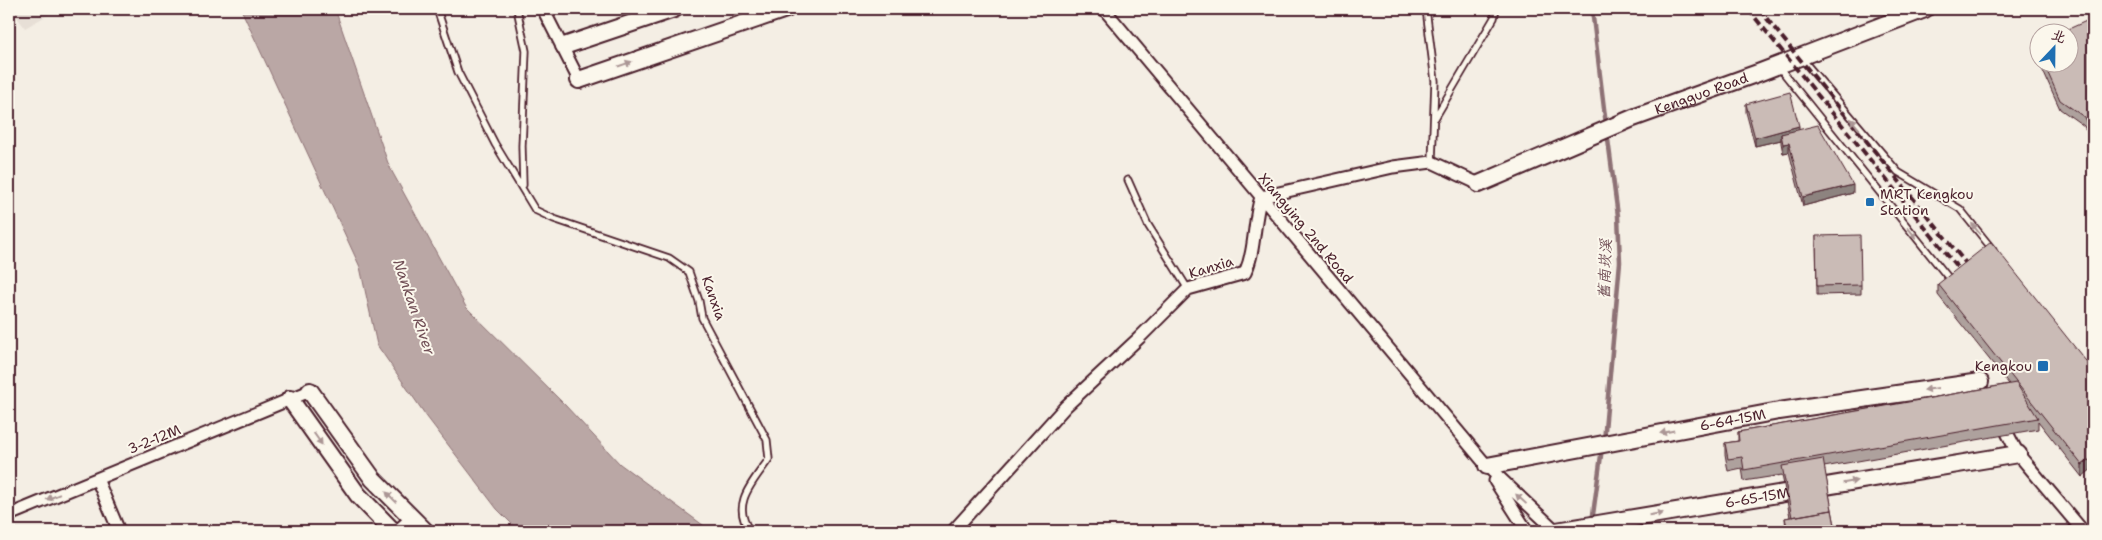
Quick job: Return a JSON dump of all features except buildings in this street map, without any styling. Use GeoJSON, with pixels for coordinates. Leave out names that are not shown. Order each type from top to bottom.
{"type":"FeatureCollection","features":[{"type":"Feature","properties":{"kind":"street"},"geometry":{"type":"LineString","coordinates":[[543,9],[550,25],[564,46],[579,80],[786,9]]}},
{"type":"Feature","properties":{"kind":"street"},"geometry":{"type":"LineString","coordinates":[[564,46],[674,9]]}},
{"type":"Feature","properties":{"kind":"street","name":"Xiangying 2nd Road"},"geometry":{"type":"LineString","coordinates":[[1104,9],[1486,466],[1556,531]]}},
{"type":"Feature","properties":{"kind":"street","name":"Kengguo Road"},"geometry":{"type":"LineString","coordinates":[[1479,184],[1633,118],[1777,66],[1925,9]]}},
{"type":"Feature","properties":{"kind":"street"},"geometry":{"type":"LineString","coordinates":[[1261,197],[1393,167],[1432,162],[1479,184]]}},
{"type":"Feature","properties":{"kind":"street","name":"Kanxia"},"geometry":{"type":"LineString","coordinates":[[952,531],[1066,406],[1188,289],[1245,273],[1250,262],[1256,213],[1261,197]]}},
{"type":"Feature","properties":{"kind":"street","name":"6-64-15M"},"geometry":{"type":"LineString","coordinates":[[1486,466],[1779,411],[1982,386]]}},
{"type":"Feature","properties":{"kind":"street"},"geometry":{"type":"LineString","coordinates":[[310,391],[373,479],[426,531]]}},
{"type":"Feature","properties":{"kind":"street","name":"3-2-12M"},"geometry":{"type":"LineString","coordinates":[[9,515],[310,391]]}},
{"type":"Feature","properties":{"kind":"street"},"geometry":{"type":"LineString","coordinates":[[290,399],[358,495],[395,531],[412,518]]}},
{"type":"Feature","properties":{"kind":"street"},"geometry":{"type":"LineString","coordinates":[[1997,414],[2018,454],[2082,531]]}},
{"type":"Feature","properties":{"kind":"street","name":"6-65-15M"},"geometry":{"type":"LineString","coordinates":[[1556,531],[2018,454]]}},
{"type":"Feature","properties":{"kind":"street","name":"Xiangying 2nd Road"},"geometry":{"type":"LineString","coordinates":[[1486,466],[1527,531]]}},
{"type":"Feature","properties":{"kind":"street"},"geometry":{"type":"LineString","coordinates":[[97,479],[119,531]]}},
{"type":"Feature","properties":{"kind":"lane","name":"Kanxia"},"geometry":{"type":"LineString","coordinates":[[438,9],[458,72],[495,144],[523,187],[535,210],[554,219],[669,258],[689,272],[699,301],[702,318],[767,440],[769,459],[746,491],[741,502],[743,521],[750,531]]}},
{"type":"Feature","properties":{"kind":"lane","name":"Kanxia"},"geometry":{"type":"LineString","coordinates":[[517,9],[526,50],[522,146],[523,187]]}},
{"type":"Feature","properties":{"kind":"lane"},"geometry":{"type":"LineString","coordinates":[[1426,9],[1435,81],[1432,162]]}},
{"type":"Feature","properties":{"kind":"lane"},"geometry":{"type":"LineString","coordinates":[[1434,120],[1494,18],[1496,9]]}},
{"type":"Feature","properties":{"kind":"lane"},"geometry":{"type":"LineString","coordinates":[[1800,57],[1898,172],[1960,209],[1996,255]]}},
{"type":"Feature","properties":{"kind":"lane"},"geometry":{"type":"LineString","coordinates":[[1777,66],[1956,288]]}},
{"type":"Feature","properties":{"kind":"lane"},"geometry":{"type":"LineString","coordinates":[[1128,180],[1148,225],[1188,289]]}},
{"type":"Feature","properties":{"kind":"shaded area"},"geometry":{"type":"Polygon","coordinates":[[[11,9],[58,9],[25,28],[11,9]]]}},
{"type":"Feature","properties":{"kind":"water","name":"Nankan River"},"geometry":{"type":"Polygon","coordinates":[[[241,9],[335,9],[389,166],[466,307],[565,405],[620,464],[711,531],[519,531],[497,509],[427,417],[377,345],[360,267],[241,9]]]}},
{"type":"Feature","properties":{"kind":"waterway","name":"舊南崁溪"},"geometry":{"type":"LineString","coordinates":[[1592,9],[1606,125]]}},
{"type":"Feature","properties":{"kind":"waterway","name":"舊南崁溪"},"geometry":{"type":"LineString","coordinates":[[1604,441],[1620,262],[1618,216],[1607,132]]}},
{"type":"Feature","properties":{"kind":"waterway","name":"舊南崁溪"},"geometry":{"type":"LineString","coordinates":[[1592,522],[1602,448]]}},
{"type":"Feature","properties":{"kind":"railway"},"geometry":{"type":"LineString","coordinates":[[1748,9],[1966,278]]}},
{"type":"Feature","properties":{"kind":"railway"},"geometry":{"type":"LineString","coordinates":[[1759,9],[1973,272]]}},
{"type":"Feature","properties":{"kind":"place","name":"MRT Kengkou Station"},"geometry":{"type":"Point","coordinates":[1870,202]}},
{"type":"Feature","properties":{"kind":"place","name":"Kengkou"},"geometry":{"type":"Point","coordinates":[2043,366]}}]}
